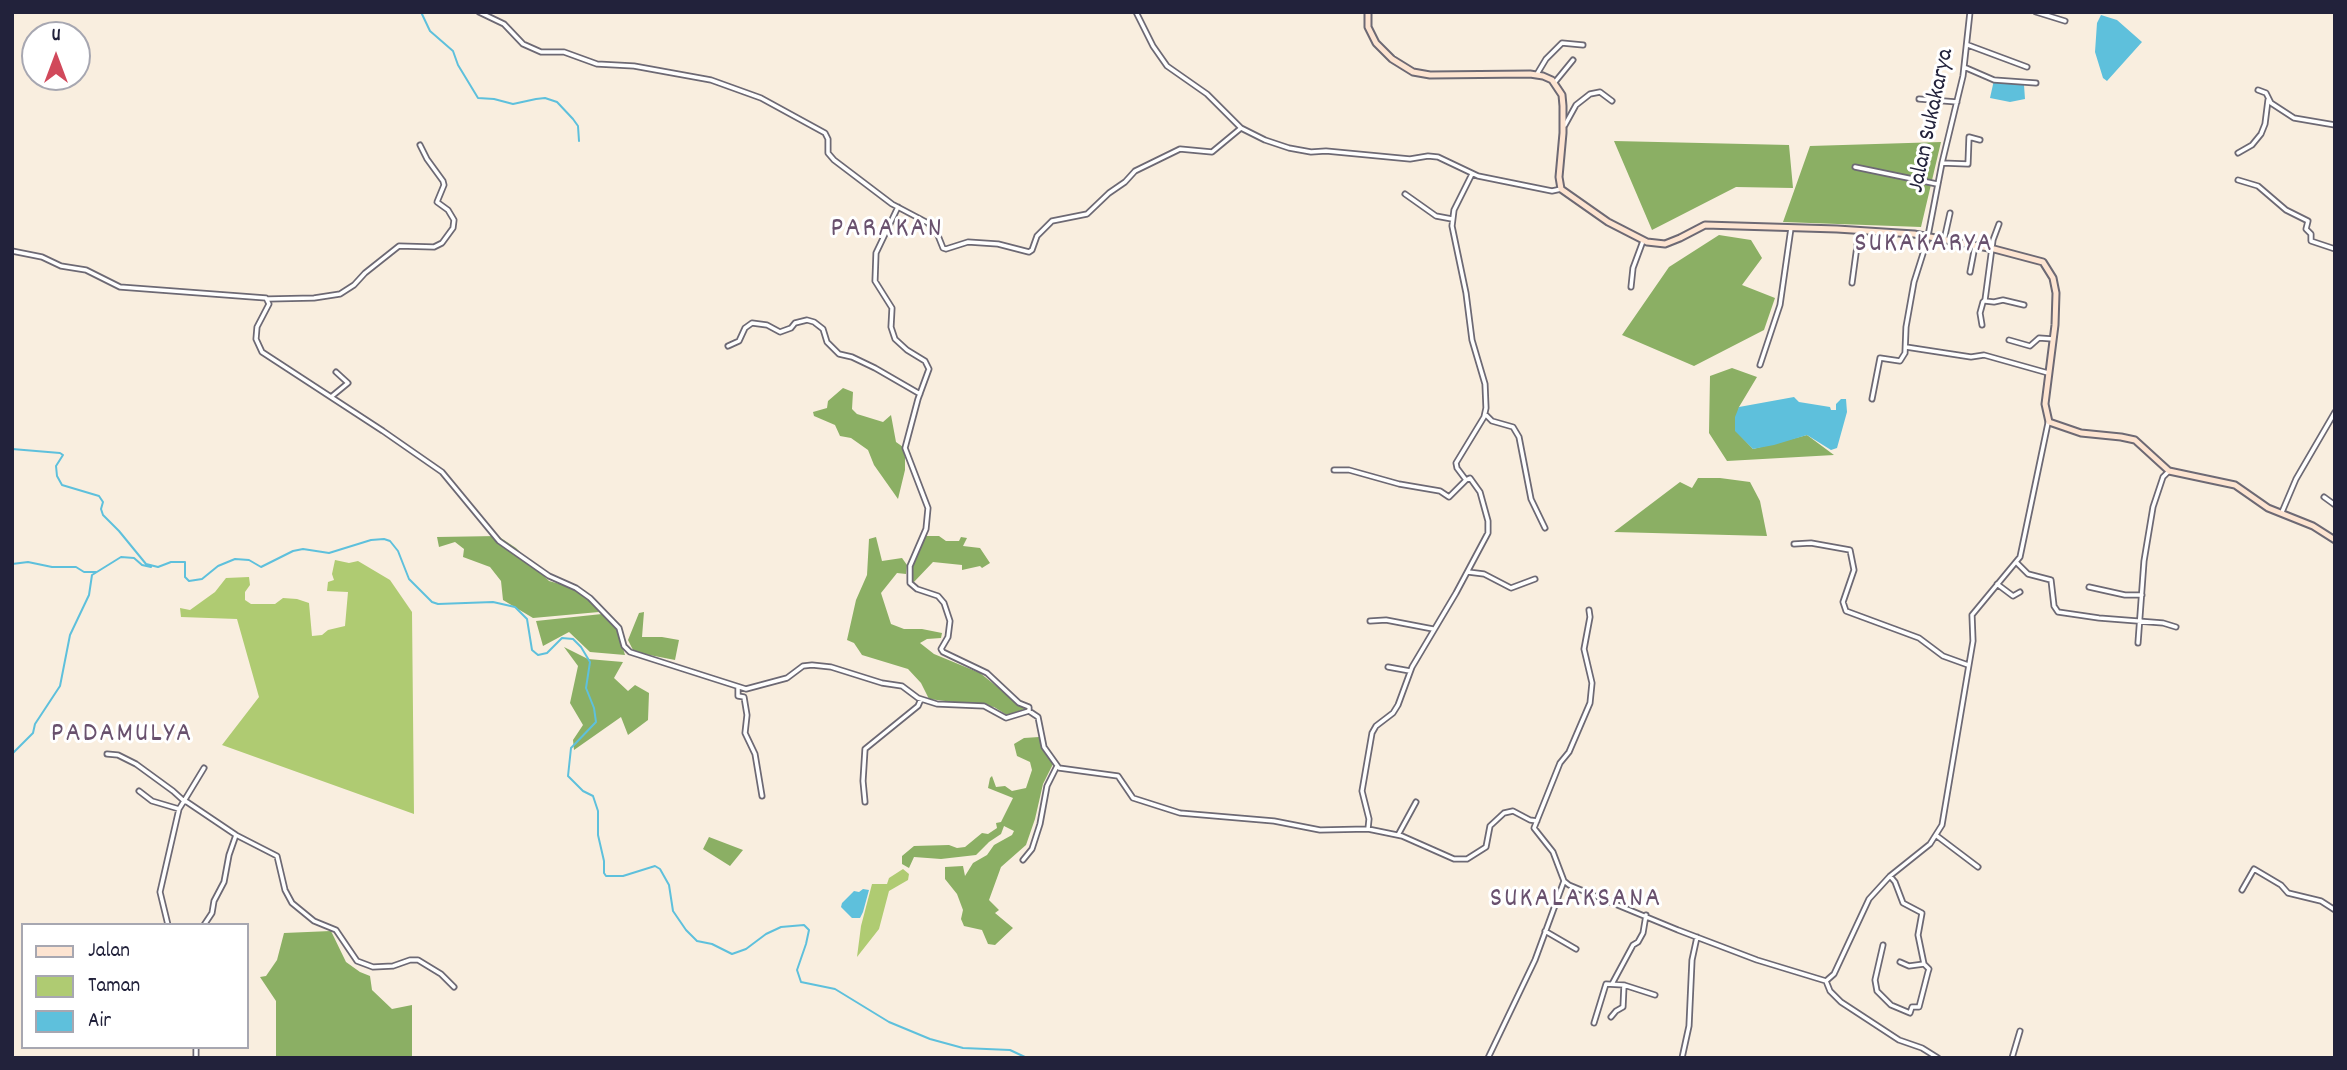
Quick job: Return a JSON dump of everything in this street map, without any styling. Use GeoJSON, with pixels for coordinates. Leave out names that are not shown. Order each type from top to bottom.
{"type":"FeatureCollection","features":[{"type":"Feature","properties":{"kind":"main road"},"geometry":{"type":"LineString","coordinates":[[1368,12],[1368,27],[1377,43],[1392,59],[1413,72],[1430,75],[1537,74],[1555,82],[1562,95],[1563,127],[1559,177],[1561,189],[1608,222],[1643,241],[1665,243],[1680,239],[1705,225],[1859,231],[1927,237],[2043,262],[2053,278],[2056,293],[2045,410],[2049,422],[2081,433],[2135,440],[2169,471],[2230,483],[2268,509],[2320,530],[2335,540]]}},
{"type":"Feature","properties":{"kind":"street"},"geometry":{"type":"LineString","coordinates":[[479,12],[504,24],[523,44],[541,52],[564,52],[597,64],[634,66],[711,80],[761,98],[825,133],[828,153],[834,160],[898,207],[933,227],[944,249],[968,242],[998,244],[1029,252],[1037,236],[1052,221],[1087,214],[1135,170],[1180,149],[1212,152],[1241,128]]}},
{"type":"Feature","properties":{"kind":"street"},"geometry":{"type":"LineString","coordinates":[[1136,12],[1156,52],[1167,66],[1208,94],[1241,128],[1265,140],[1311,152],[1332,151],[1410,159],[1428,156],[1444,159],[1472,174],[1514,185],[1552,191],[1561,189]]}},
{"type":"Feature","properties":{"kind":"street","name":"Jalan Sukakarya"},"geometry":{"type":"LineString","coordinates":[[1906,347],[1906,327],[1914,282],[1927,237],[1964,68],[1970,12]]}},
{"type":"Feature","properties":{"kind":"street"},"geometry":{"type":"LineString","coordinates":[[2036,12],[2065,21]]}},
{"type":"Feature","properties":{"kind":"street"},"geometry":{"type":"LineString","coordinates":[[1537,74],[1546,59],[1562,43],[1583,45]]}},
{"type":"Feature","properties":{"kind":"street"},"geometry":{"type":"LineString","coordinates":[[1968,45],[2026,67]]}},
{"type":"Feature","properties":{"kind":"street"},"geometry":{"type":"LineString","coordinates":[[1555,82],[1573,60]]}},
{"type":"Feature","properties":{"kind":"street"},"geometry":{"type":"LineString","coordinates":[[1964,68],[1994,80],[2036,83]]}},
{"type":"Feature","properties":{"kind":"street"},"geometry":{"type":"LineString","coordinates":[[2238,153],[2254,144],[2263,131],[2268,100],[2266,93],[2258,90]]}},
{"type":"Feature","properties":{"kind":"street"},"geometry":{"type":"LineString","coordinates":[[1563,127],[1576,105],[1590,94],[1600,92],[1612,101]]}},
{"type":"Feature","properties":{"kind":"street"},"geometry":{"type":"LineString","coordinates":[[1919,99],[1957,102]]}},
{"type":"Feature","properties":{"kind":"street"},"geometry":{"type":"LineString","coordinates":[[2268,100],[2294,118],[2335,125]]}},
{"type":"Feature","properties":{"kind":"street"},"geometry":{"type":"LineString","coordinates":[[1942,163],[1968,164],[1969,137],[1980,140]]}},
{"type":"Feature","properties":{"kind":"street"},"geometry":{"type":"LineString","coordinates":[[12,251],[42,257],[61,266],[86,270],[120,287],[257,296],[268,299],[314,298],[340,294],[400,246],[434,247],[442,243],[453,228],[454,220],[448,210],[437,202],[443,189],[443,181],[420,145]]}},
{"type":"Feature","properties":{"kind":"street"},"geometry":{"type":"LineString","coordinates":[[1856,167],[1937,184]]}},
{"type":"Feature","properties":{"kind":"street"},"geometry":{"type":"LineString","coordinates":[[1466,480],[1456,463],[1485,414],[1485,384],[1472,340],[1452,219],[1472,174]]}},
{"type":"Feature","properties":{"kind":"street"},"geometry":{"type":"LineString","coordinates":[[2238,180],[2260,188],[2286,209],[2308,221],[2305,228],[2311,234],[2311,241],[2335,249]]}},
{"type":"Feature","properties":{"kind":"street"},"geometry":{"type":"LineString","coordinates":[[1405,194],[1436,216],[1452,219]]}},
{"type":"Feature","properties":{"kind":"street"},"geometry":{"type":"LineString","coordinates":[[898,207],[876,253],[875,281],[892,308],[891,327],[895,339],[928,365],[929,372],[905,448],[928,508],[921,546],[910,566],[910,583],[917,589],[937,596],[944,603],[950,621],[943,652],[987,673],[1019,703],[1029,707],[1029,711],[1038,717],[1044,747],[1057,766],[1118,776],[1133,798],[1180,813],[1273,821],[1320,830],[1368,829],[1398,835],[1454,859],[1467,859],[1486,847],[1490,826],[1504,813],[1513,811],[1537,821]]}},
{"type":"Feature","properties":{"kind":"street"},"geometry":{"type":"LineString","coordinates":[[1944,240],[1950,213]]}},
{"type":"Feature","properties":{"kind":"street"},"geometry":{"type":"LineString","coordinates":[[1982,325],[1980,313],[1985,301],[1992,249],[1999,224]]}},
{"type":"Feature","properties":{"kind":"street"},"geometry":{"type":"LineString","coordinates":[[1760,365],[1780,305],[1791,228]]}},
{"type":"Feature","properties":{"kind":"street"},"geometry":{"type":"LineString","coordinates":[[1852,284],[1859,231]]}},
{"type":"Feature","properties":{"kind":"street"},"geometry":{"type":"LineString","coordinates":[[1631,287],[1633,268],[1643,241]]}},
{"type":"Feature","properties":{"kind":"street"},"geometry":{"type":"LineString","coordinates":[[1970,272],[1975,246]]}},
{"type":"Feature","properties":{"kind":"street"},"geometry":{"type":"LineString","coordinates":[[268,299],[269,304],[257,327],[256,339],[262,352],[442,472],[499,541],[549,576],[576,588],[590,598],[619,628],[626,649],[738,687],[751,688],[787,677],[803,666],[812,665],[845,670],[882,683],[898,684],[921,699],[937,704],[984,706],[1006,718],[1029,711]]}},
{"type":"Feature","properties":{"kind":"street"},"geometry":{"type":"LineString","coordinates":[[1985,301],[2003,300],[2024,305]]}},
{"type":"Feature","properties":{"kind":"street"},"geometry":{"type":"LineString","coordinates":[[728,346],[739,341],[745,328],[752,323],[767,325],[780,332],[791,328],[795,323],[807,320],[820,326],[827,342],[839,354],[875,368],[920,394]]}},
{"type":"Feature","properties":{"kind":"street"},"geometry":{"type":"LineString","coordinates":[[2009,340],[2030,346],[2039,338],[2053,339]]}},
{"type":"Feature","properties":{"kind":"street"},"geometry":{"type":"LineString","coordinates":[[1872,399],[1880,358],[1902,360],[1906,347],[1971,357],[1984,355],[2048,373]]}},
{"type":"Feature","properties":{"kind":"street"},"geometry":{"type":"LineString","coordinates":[[331,397],[348,383],[336,372]]}},
{"type":"Feature","properties":{"kind":"street"},"geometry":{"type":"LineString","coordinates":[[2281,513],[2296,480],[2335,412]]}},
{"type":"Feature","properties":{"kind":"street"},"geometry":{"type":"LineString","coordinates":[[1485,414],[1492,421],[1513,427],[1519,438],[1531,499],[1545,528]]}},
{"type":"Feature","properties":{"kind":"street"},"geometry":{"type":"LineString","coordinates":[[1826,981],[1833,974],[1870,899],[1889,876],[1937,836],[1942,825],[1973,641],[1972,615],[2017,563],[2021,554],[2049,422]]}},
{"type":"Feature","properties":{"kind":"street"},"geometry":{"type":"LineString","coordinates":[[1334,470],[1349,470],[1399,484],[1440,491],[1449,497],[1470,478],[1480,492],[1489,527],[1487,538],[1410,671],[1398,705],[1372,733],[1362,791],[1369,819],[1368,829]]}},
{"type":"Feature","properties":{"kind":"street"},"geometry":{"type":"LineString","coordinates":[[2138,642],[2146,544],[2153,507],[2163,477],[2169,471]]}},
{"type":"Feature","properties":{"kind":"street"},"geometry":{"type":"LineString","coordinates":[[2324,497],[2335,505]]}},
{"type":"Feature","properties":{"kind":"street"},"geometry":{"type":"LineString","coordinates":[[1794,544],[1811,543],[1850,550],[1854,570],[1843,602],[1846,611],[1919,638],[1943,656],[1968,665]]}},
{"type":"Feature","properties":{"kind":"street"},"geometry":{"type":"LineString","coordinates":[[2017,563],[2028,574],[2051,580],[2057,611],[2176,627]]}},
{"type":"Feature","properties":{"kind":"street"},"geometry":{"type":"LineString","coordinates":[[1468,572],[1484,574],[1511,588],[1535,579]]}},
{"type":"Feature","properties":{"kind":"street"},"geometry":{"type":"LineString","coordinates":[[1997,584],[2013,596],[2020,592]]}},
{"type":"Feature","properties":{"kind":"street"},"geometry":{"type":"LineString","coordinates":[[2089,587],[2125,595],[2142,595]]}},
{"type":"Feature","properties":{"kind":"street"},"geometry":{"type":"LineString","coordinates":[[1488,1058],[1535,960],[1564,881],[1553,852],[1534,828],[1560,763],[1569,752],[1590,703],[1592,683],[1584,649],[1589,610]]}},
{"type":"Feature","properties":{"kind":"street"},"geometry":{"type":"LineString","coordinates":[[1370,621],[1385,620],[1433,629]]}},
{"type":"Feature","properties":{"kind":"street"},"geometry":{"type":"LineString","coordinates":[[1388,667],[1410,671]]}},
{"type":"Feature","properties":{"kind":"street"},"geometry":{"type":"LineString","coordinates":[[738,687],[738,696],[744,697],[746,733],[755,754],[762,796]]}},
{"type":"Feature","properties":{"kind":"street"},"geometry":{"type":"LineString","coordinates":[[865,802],[865,749],[918,706],[921,699]]}},
{"type":"Feature","properties":{"kind":"street"},"geometry":{"type":"LineString","coordinates":[[107,754],[118,755],[136,764],[159,779],[184,801],[236,835],[277,856],[285,890],[292,903],[314,920],[336,930],[357,961],[368,966],[383,966],[418,960],[441,974],[454,987]]}},
{"type":"Feature","properties":{"kind":"street"},"geometry":{"type":"LineString","coordinates":[[1023,860],[1032,849],[1047,786],[1057,766]]}},
{"type":"Feature","properties":{"kind":"street"},"geometry":{"type":"LineString","coordinates":[[168,923],[160,892],[179,809],[204,768]]}},
{"type":"Feature","properties":{"kind":"street"},"geometry":{"type":"LineString","coordinates":[[139,791],[152,801],[179,809]]}},
{"type":"Feature","properties":{"kind":"street"},"geometry":{"type":"LineString","coordinates":[[1398,835],[1416,802]]}},
{"type":"Feature","properties":{"kind":"street"},"geometry":{"type":"LineString","coordinates":[[205,923],[226,878],[229,855],[236,835]]}},
{"type":"Feature","properties":{"kind":"street"},"geometry":{"type":"LineString","coordinates":[[1937,836],[1978,867]]}},
{"type":"Feature","properties":{"kind":"street"},"geometry":{"type":"LineString","coordinates":[[2242,890],[2254,869],[2282,886],[2288,893],[2321,901],[2335,910]]}},
{"type":"Feature","properties":{"kind":"street"},"geometry":{"type":"LineString","coordinates":[[1883,944],[1875,980],[1877,991],[1891,1005],[1910,1013],[1912,1007],[1919,1007],[1928,972],[1918,935],[1922,913],[1904,904],[1895,882],[1889,876]]}},
{"type":"Feature","properties":{"kind":"street"},"geometry":{"type":"LineString","coordinates":[[1564,881],[1757,960],[1826,981]]}},
{"type":"Feature","properties":{"kind":"street"},"geometry":{"type":"LineString","coordinates":[[1612,985],[1633,944],[1638,942],[1643,933],[1646,915]]}},
{"type":"Feature","properties":{"kind":"street"},"geometry":{"type":"LineString","coordinates":[[1545,932],[1576,949]]}},
{"type":"Feature","properties":{"kind":"street"},"geometry":{"type":"LineString","coordinates":[[1682,1058],[1689,1026],[1692,960],[1697,937]]}},
{"type":"Feature","properties":{"kind":"street"},"geometry":{"type":"LineString","coordinates":[[1900,962],[1909,965],[1924,964]]}},
{"type":"Feature","properties":{"kind":"street"},"geometry":{"type":"LineString","coordinates":[[1826,981],[1830,991],[1842,1002],[1899,1041],[1922,1048],[1938,1058]]}},
{"type":"Feature","properties":{"kind":"street"},"geometry":{"type":"LineString","coordinates":[[1594,1023],[1605,985],[1624,985],[1655,995]]}},
{"type":"Feature","properties":{"kind":"street"},"geometry":{"type":"LineString","coordinates":[[1611,1017],[1623,1007],[1624,985]]}},
{"type":"Feature","properties":{"kind":"street"},"geometry":{"type":"LineString","coordinates":[[2012,1058],[2020,1031]]}},
{"type":"Feature","properties":{"kind":"green space"},"geometry":{"type":"Polygon","coordinates":[[[1614,141],[1789,145],[1793,188],[1736,187],[1652,230],[1614,141]]]}},
{"type":"Feature","properties":{"kind":"green space"},"geometry":{"type":"Polygon","coordinates":[[[1941,142],[1921,227],[1783,222],[1810,146],[1941,142]]]}},
{"type":"Feature","properties":{"kind":"green space"},"geometry":{"type":"Polygon","coordinates":[[[1719,235],[1751,240],[1762,258],[1742,285],[1775,298],[1764,330],[1694,366],[1622,335],[1669,267],[1719,235]]]}},
{"type":"Feature","properties":{"kind":"green space"},"geometry":{"type":"Polygon","coordinates":[[[1732,368],[1757,377],[1739,407],[1736,431],[1753,449],[1807,435],[1834,455],[1727,461],[1709,433],[1710,376],[1732,368]]]}},
{"type":"Feature","properties":{"kind":"green space"},"geometry":{"type":"Polygon","coordinates":[[[843,388],[853,392],[852,409],[857,414],[883,422],[891,415],[896,442],[903,447],[905,457],[905,470],[898,499],[874,465],[868,450],[851,438],[840,436],[835,425],[814,416],[813,412],[827,408],[828,401],[843,388]]]}},
{"type":"Feature","properties":{"kind":"green space"},"geometry":{"type":"Polygon","coordinates":[[[1698,478],[1750,482],[1760,501],[1767,536],[1614,532],[1680,482],[1692,488],[1698,478]]]}},
{"type":"Feature","properties":{"kind":"green space"},"geometry":{"type":"Polygon","coordinates":[[[498,536],[516,548],[549,581],[582,590],[599,612],[533,618],[503,600],[501,581],[490,567],[463,557],[464,549],[455,542],[439,547],[437,537],[498,536]]]}},
{"type":"Feature","properties":{"kind":"green space"},"geometry":{"type":"Polygon","coordinates":[[[926,536],[939,536],[946,541],[967,538],[963,546],[980,548],[990,563],[982,568],[980,566],[962,570],[962,565],[933,562],[913,583],[913,564],[926,536]]]}},
{"type":"Feature","properties":{"kind":"green space"},"geometry":{"type":"Polygon","coordinates":[[[876,537],[882,561],[902,558],[907,565],[906,574],[897,573],[881,593],[891,624],[904,629],[942,633],[941,638],[927,639],[920,643],[934,654],[980,673],[1025,709],[1007,715],[994,707],[929,699],[921,683],[908,669],[862,655],[854,643],[847,640],[856,600],[867,575],[869,539],[876,537]]]}},
{"type":"Feature","properties":{"kind":"green space"},"geometry":{"type":"Polygon","coordinates":[[[335,560],[349,563],[358,561],[390,580],[412,612],[414,814],[222,745],[259,697],[237,619],[181,617],[180,608],[190,610],[215,592],[226,578],[249,577],[250,585],[245,592],[245,600],[251,604],[275,604],[283,598],[309,603],[312,636],[322,635],[328,630],[345,626],[348,592],[327,591],[328,582],[334,580],[332,574],[335,560]]]}},
{"type":"Feature","properties":{"kind":"green space"},"geometry":{"type":"Polygon","coordinates":[[[644,612],[642,637],[679,640],[675,660],[634,652],[628,640],[639,613],[644,612]]]}},
{"type":"Feature","properties":{"kind":"green space"},"geometry":{"type":"Polygon","coordinates":[[[602,614],[618,631],[625,655],[590,652],[569,632],[543,646],[536,621],[602,614]]]}},
{"type":"Feature","properties":{"kind":"green space"},"geometry":{"type":"Polygon","coordinates":[[[564,647],[588,659],[623,662],[614,678],[628,691],[635,685],[649,693],[648,720],[628,735],[621,717],[574,750],[573,740],[583,725],[570,703],[578,666],[564,647]]]}},
{"type":"Feature","properties":{"kind":"green space"},"geometry":{"type":"Polygon","coordinates":[[[1039,737],[1053,764],[1043,784],[1026,845],[1001,867],[989,900],[999,910],[995,913],[1013,928],[995,945],[988,944],[982,930],[964,926],[961,919],[963,910],[957,894],[945,879],[945,867],[963,866],[965,876],[973,863],[987,855],[994,845],[1012,835],[1014,831],[1004,826],[1001,834],[976,855],[941,859],[914,857],[909,868],[902,864],[902,856],[914,846],[965,847],[982,833],[988,834],[997,828],[996,823],[1001,822],[1013,798],[988,788],[990,778],[992,776],[996,787],[1005,786],[1012,791],[1026,788],[1032,770],[1030,762],[1017,756],[1014,744],[1024,738],[1039,737]]]}},
{"type":"Feature","properties":{"kind":"green space"},"geometry":{"type":"Polygon","coordinates":[[[709,837],[743,850],[730,866],[703,849],[709,837]]]}},
{"type":"Feature","properties":{"kind":"green space"},"geometry":{"type":"Polygon","coordinates":[[[903,869],[909,874],[908,880],[889,891],[879,929],[857,957],[861,926],[872,884],[887,884],[889,878],[903,869]]]}},
{"type":"Feature","properties":{"kind":"green space"},"geometry":{"type":"Polygon","coordinates":[[[331,931],[346,962],[370,976],[372,990],[392,1009],[412,1005],[412,1058],[276,1058],[276,1001],[260,977],[266,976],[277,960],[284,933],[331,931]]]}},
{"type":"Feature","properties":{"kind":"water"},"geometry":{"type":"Polygon","coordinates":[[[2101,15],[2117,20],[2142,42],[2107,81],[2103,78],[2095,52],[2097,23],[2101,15]]]}},
{"type":"Feature","properties":{"kind":"water"},"geometry":{"type":"Polygon","coordinates":[[[1994,80],[2024,85],[2025,99],[2010,102],[1990,98],[1994,80]]]}},
{"type":"Feature","properties":{"kind":"water"},"geometry":{"type":"Polygon","coordinates":[[[1794,397],[1799,402],[1830,407],[1831,410],[1836,410],[1836,404],[1841,399],[1846,399],[1847,412],[1837,448],[1831,450],[1807,435],[1753,449],[1735,431],[1735,417],[1739,407],[1794,397]]]}},
{"type":"Feature","properties":{"kind":"water"},"geometry":{"type":"Polygon","coordinates":[[[869,890],[863,912],[860,918],[852,918],[841,907],[842,903],[854,891],[869,890]]]}},
{"type":"Feature","properties":{"kind":"waterway"},"geometry":{"type":"LineString","coordinates":[[421,12],[430,31],[453,51],[458,65],[478,98],[513,104],[545,98],[557,102],[578,126],[579,141]]}},
{"type":"Feature","properties":{"kind":"waterway"},"geometry":{"type":"LineString","coordinates":[[12,449],[63,455],[56,466],[62,485],[99,496],[103,502],[103,515],[146,564],[158,567],[171,562],[185,562],[185,577],[189,581],[202,579],[218,566],[235,559],[249,560],[261,567],[293,551],[303,549],[329,553],[371,540],[384,539],[390,541],[398,551],[409,579],[432,602],[493,602],[515,607],[527,619],[532,650],[538,655],[547,653],[562,638],[573,639],[590,662],[586,688],[596,722],[571,748],[568,776],[583,791],[593,796],[598,811],[598,835],[606,876],[623,876],[655,866],[660,869],[669,885],[673,911],[686,930],[697,941],[712,944],[732,954],[746,949],[781,927],[804,925],[809,930],[797,970],[801,982],[835,989],[889,1022],[930,1039],[963,1048],[1010,1050],[1027,1058]]}},
{"type":"Feature","properties":{"kind":"waterway"},"geometry":{"type":"LineString","coordinates":[[12,754],[33,733],[35,724],[60,686],[70,635],[89,595],[92,575],[121,557],[134,558],[142,565],[151,567]]}},
{"type":"Feature","properties":{"kind":"waterway"},"geometry":{"type":"LineString","coordinates":[[12,564],[28,562],[96,572]]}},
{"type":"Feature","properties":{"kind":"district","name":"PARAKAN"},"geometry":{"type":"Point","coordinates":[887,231]}},
{"type":"Feature","properties":{"kind":"district","name":"SUKAKARYA"},"geometry":{"type":"Point","coordinates":[1924,246]}},
{"type":"Feature","properties":{"kind":"district","name":"PADAMULYA"},"geometry":{"type":"Point","coordinates":[122,736]}},
{"type":"Feature","properties":{"kind":"district","name":"SUKALAKSANA"},"geometry":{"type":"Point","coordinates":[1576,901]}}]}
